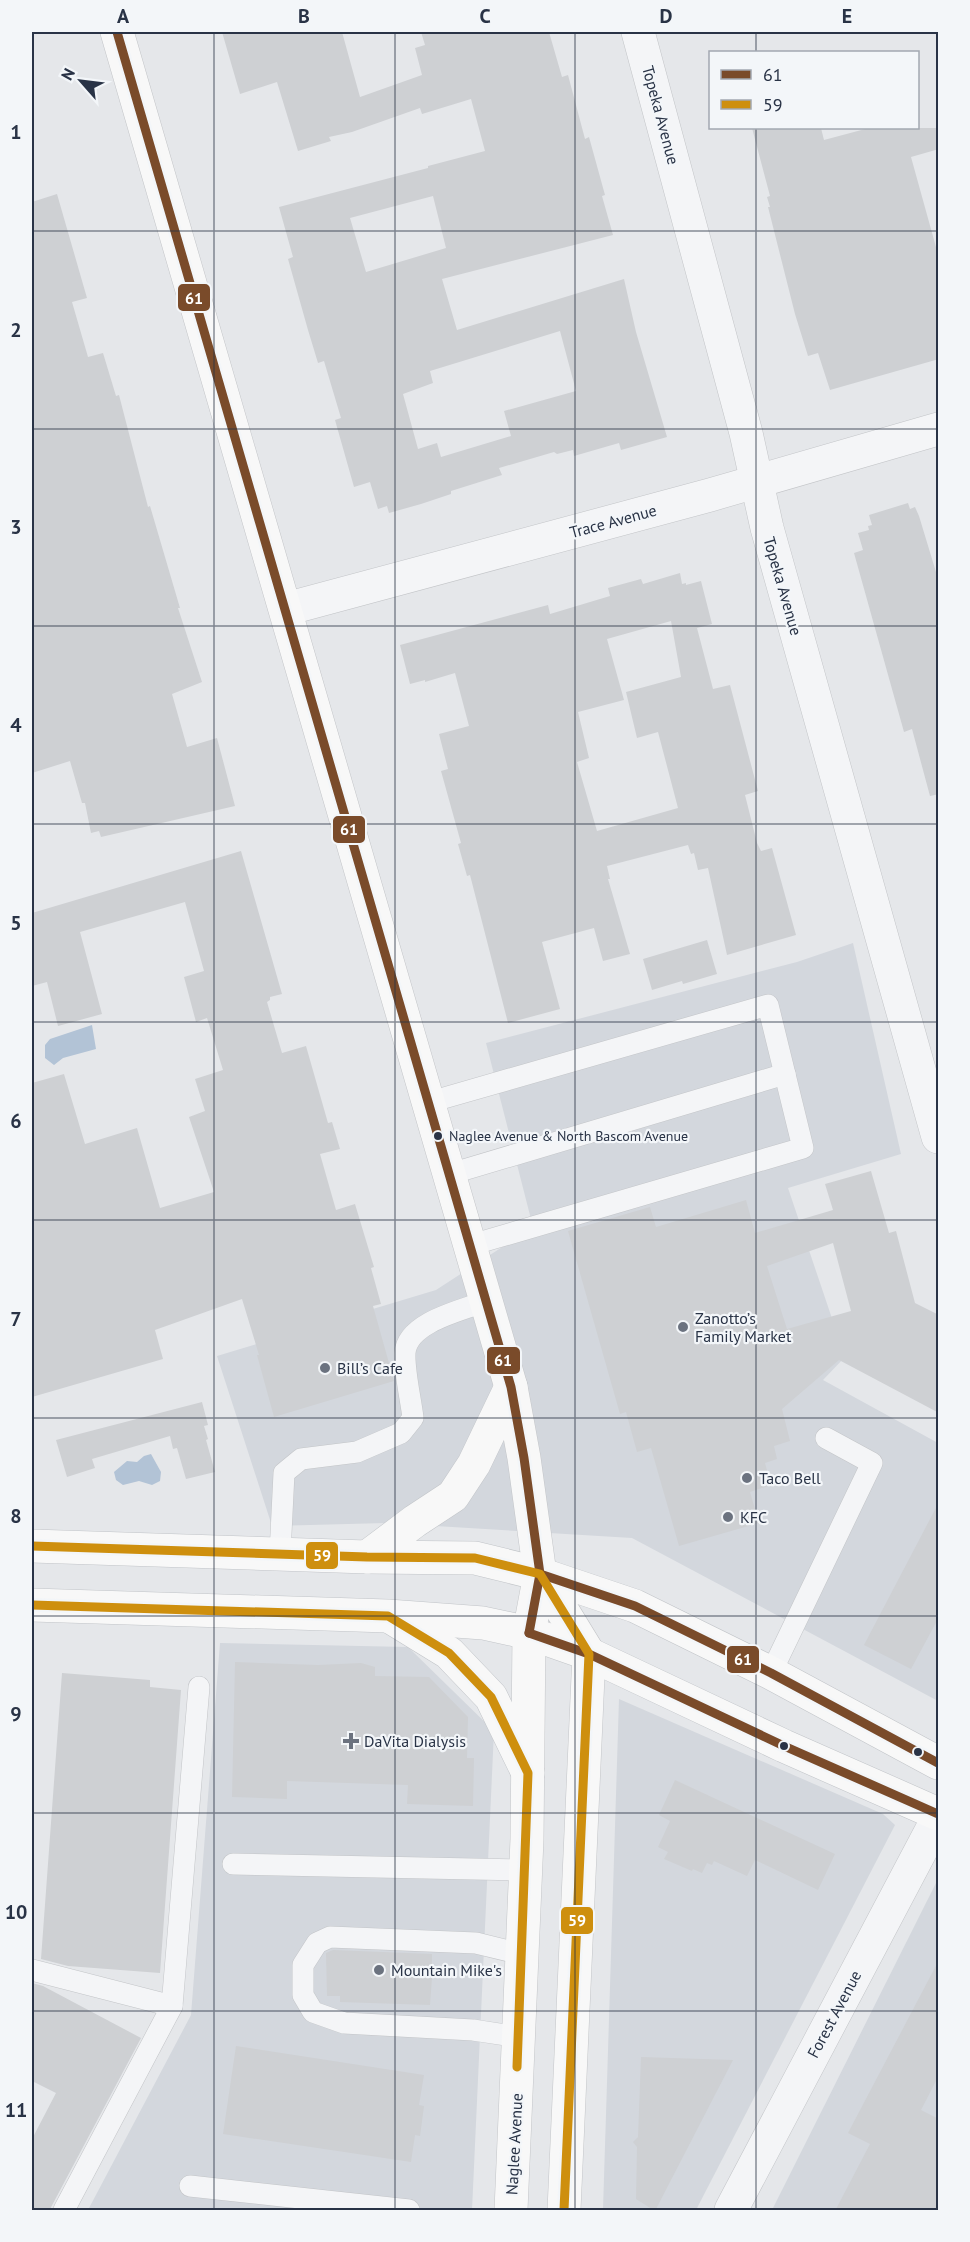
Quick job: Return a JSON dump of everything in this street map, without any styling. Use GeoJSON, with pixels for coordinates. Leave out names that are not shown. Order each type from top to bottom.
{"type":"FeatureCollection","features":[{"type":"Feature","properties":{"kind":"main road","name":"Naglee Avenue"},"geometry":{"type":"LineString","coordinates":[[117,32],[487,1301],[511,1387],[524,1458],[540,1574],[529,1633],[525,1870],[511,2211]]}},
{"type":"Feature","properties":{"kind":"main road"},"geometry":{"type":"LineString","coordinates":[[367,1557],[453,1496],[474,1464],[511,1387]]}},
{"type":"Feature","properties":{"kind":"main road"},"geometry":{"type":"LineString","coordinates":[[32,1546],[367,1557],[475,1558],[540,1574],[635,1606],[771,1673],[939,1763]]}},
{"type":"Feature","properties":{"kind":"main road","name":"Naglee Avenue"},"geometry":{"type":"LineString","coordinates":[[540,1574],[589,1654]]}},
{"type":"Feature","properties":{"kind":"main road"},"geometry":{"type":"LineString","coordinates":[[32,1605],[388,1616],[483,1623],[529,1633],[589,1654],[939,1816]]}},
{"type":"Feature","properties":{"kind":"main road"},"geometry":{"type":"LineString","coordinates":[[388,1616],[448,1653],[473,1676],[491,1697],[528,1773]]}},
{"type":"Feature","properties":{"kind":"main road"},"geometry":{"type":"LineString","coordinates":[[564,2211],[589,1654]]}},
{"type":"Feature","properties":{"kind":"street","name":"Topeka Avenue"},"geometry":{"type":"LineString","coordinates":[[638,32],[743,422],[766,528],[939,1137]]}},
{"type":"Feature","properties":{"kind":"street","name":"Trace Avenue"},"geometry":{"type":"LineString","coordinates":[[286,609],[939,429]]}},
{"type":"Feature","properties":{"kind":"street","name":"Forest Avenue"},"geometry":{"type":"LineString","coordinates":[[730,2211],[939,1816]]}},
{"type":"Feature","properties":{"kind":"lane"},"geometry":{"type":"LineString","coordinates":[[430,1102],[768,1005],[803,1148],[471,1245]]}},
{"type":"Feature","properties":{"kind":"lane"},"geometry":{"type":"LineString","coordinates":[[450,1174],[785,1074]]}},
{"type":"Feature","properties":{"kind":"lane"},"geometry":{"type":"LineString","coordinates":[[280,1554],[284,1473],[302,1459],[357,1452],[401,1432],[413,1418],[405,1352],[416,1331],[431,1322],[487,1301]]}},
{"type":"Feature","properties":{"kind":"lane"},"geometry":{"type":"LineString","coordinates":[[771,1673],[872,1463],[826,1438]]}},
{"type":"Feature","properties":{"kind":"lane"},"geometry":{"type":"LineString","coordinates":[[64,2211],[172,2006],[199,1687]]}},
{"type":"Feature","properties":{"kind":"lane"},"geometry":{"type":"LineString","coordinates":[[233,1864],[525,1870]]}},
{"type":"Feature","properties":{"kind":"lane"},"geometry":{"type":"LineString","coordinates":[[519,2037],[472,2030],[344,2023],[313,2012],[303,1995],[303,1965],[317,1943],[330,1937],[476,1943],[521,1954]]}},
{"type":"Feature","properties":{"kind":"lane"},"geometry":{"type":"LineString","coordinates":[[32,1970],[172,2006]]}},
{"type":"Feature","properties":{"kind":"lane"},"geometry":{"type":"LineString","coordinates":[[190,2186],[409,2211]]}},
{"type":"Feature","properties":{"kind":"shaded area"},"geometry":{"type":"Polygon","coordinates":[[[853,943],[901,1154],[788,1188],[845,1357],[823,1380],[938,1443],[938,1701],[632,1538],[386,1523],[272,1526],[217,1356],[436,1290],[533,1227],[486,1043],[797,962],[853,943]]]}},
{"type":"Feature","properties":{"kind":"shaded area"},"geometry":{"type":"Polygon","coordinates":[[[220,1643],[408,1647],[494,1731],[472,2210],[88,2210],[191,2015],[220,1643]]]}},
{"type":"Feature","properties":{"kind":"shaded area"},"geometry":{"type":"Polygon","coordinates":[[[619,1699],[883,1814],[895,1825],[696,2210],[603,2210],[619,1699]]]}},
{"type":"Feature","properties":{"kind":"shaded area"},"geometry":{"type":"Polygon","coordinates":[[[938,1879],[938,2210],[772,2210],[938,1879]]]}},
{"type":"Feature","properties":{"kind":"water"},"geometry":{"type":"Polygon","coordinates":[[[92,1025],[96,1049],[63,1058],[54,1065],[45,1058],[45,1045],[50,1039],[92,1025]]]}},
{"type":"Feature","properties":{"kind":"water"},"geometry":{"type":"Polygon","coordinates":[[[151,1454],[161,1472],[160,1481],[152,1485],[139,1481],[123,1485],[116,1480],[114,1472],[127,1461],[137,1462],[151,1454]]]}},
{"type":"Feature","properties":{"kind":"building"},"geometry":{"type":"Polygon","coordinates":[[[222,32],[342,32],[360,97],[422,75],[415,48],[425,45],[421,32],[549,32],[562,77],[568,75],[585,139],[589,137],[613,235],[442,279],[457,330],[624,279],[636,332],[667,437],[621,450],[619,443],[574,456],[573,450],[557,454],[554,452],[499,468],[502,475],[451,491],[451,494],[421,504],[389,513],[387,506],[378,509],[370,482],[354,487],[335,420],[341,418],[324,361],[318,363],[308,330],[288,259],[293,257],[279,207],[485,151],[471,99],[422,114],[420,108],[352,132],[329,137],[331,141],[298,151],[277,82],[240,94],[222,32]],[[433,196],[350,218],[366,272],[446,248],[433,196]],[[560,331],[430,371],[433,383],[403,394],[418,449],[437,443],[441,457],[511,436],[504,411],[576,391],[560,331]]]}},
{"type":"Feature","properties":{"kind":"building"},"geometry":{"type":"Polygon","coordinates":[[[939,128],[939,149],[911,157],[939,258],[939,359],[830,390],[818,353],[808,356],[795,314],[768,207],[770,207],[767,197],[770,196],[752,129],[821,129],[824,140],[865,129],[939,128]]]}},
{"type":"Feature","properties":{"kind":"building"},"geometry":{"type":"Polygon","coordinates":[[[57,194],[87,298],[72,302],[88,357],[103,353],[116,396],[119,395],[148,507],[150,506],[180,608],[178,608],[202,682],[172,694],[187,747],[217,738],[235,806],[101,837],[99,831],[91,833],[85,803],[82,803],[70,761],[32,773],[32,202],[57,194]]]}},
{"type":"Feature","properties":{"kind":"building"},"geometry":{"type":"Polygon","coordinates":[[[908,503],[910,509],[915,507],[919,516],[939,582],[939,794],[930,796],[912,729],[904,732],[854,553],[863,550],[858,533],[869,530],[868,526],[872,525],[869,515],[908,503]]]}},
{"type":"Feature","properties":{"kind":"building"},"geometry":{"type":"Polygon","coordinates":[[[680,573],[682,584],[701,581],[712,624],[697,628],[713,689],[730,685],[758,791],[745,795],[757,843],[761,851],[772,848],[796,935],[727,955],[708,868],[698,870],[694,853],[691,854],[688,845],[607,866],[610,879],[608,879],[630,954],[603,961],[594,928],[542,942],[560,1009],[508,1023],[470,875],[467,876],[458,844],[461,843],[441,771],[448,769],[439,734],[469,726],[455,673],[410,684],[400,645],[548,605],[550,614],[610,596],[608,588],[641,579],[643,584],[680,573]],[[671,621],[607,639],[624,700],[578,712],[589,758],[577,762],[597,831],[678,808],[658,732],[637,738],[626,692],[681,677],[671,621]]]}},
{"type":"Feature","properties":{"kind":"building"},"geometry":{"type":"Polygon","coordinates":[[[241,851],[282,994],[270,997],[267,1002],[282,1053],[306,1046],[328,1123],[332,1122],[340,1149],[320,1154],[336,1210],[355,1204],[374,1267],[371,1268],[381,1304],[373,1306],[394,1381],[274,1417],[242,1299],[155,1330],[163,1359],[32,1397],[32,1083],[64,1074],[85,1144],[137,1128],[160,1208],[214,1192],[189,1117],[205,1111],[195,1079],[223,1070],[207,1018],[196,1022],[184,977],[204,971],[185,902],[80,932],[102,1014],[58,1026],[47,982],[32,986],[32,913],[241,851]]]}},
{"type":"Feature","properties":{"kind":"building"},"geometry":{"type":"Polygon","coordinates":[[[707,940],[717,974],[652,990],[643,959],[707,940]]]}},
{"type":"Feature","properties":{"kind":"building"},"geometry":{"type":"Polygon","coordinates":[[[871,1171],[889,1233],[896,1231],[915,1303],[939,1315],[939,1413],[839,1360],[782,1409],[790,1441],[774,1446],[777,1459],[765,1463],[771,1485],[750,1492],[759,1523],[679,1546],[651,1448],[637,1452],[626,1412],[620,1414],[568,1231],[650,1207],[656,1227],[746,1200],[755,1233],[833,1210],[825,1184],[871,1171]],[[833,1243],[767,1266],[787,1329],[851,1311],[833,1243]]]}},
{"type":"Feature","properties":{"kind":"building"},"geometry":{"type":"Polygon","coordinates":[[[202,1402],[208,1425],[204,1426],[208,1439],[206,1440],[215,1472],[186,1479],[177,1448],[173,1449],[170,1436],[92,1459],[95,1468],[67,1477],[56,1440],[202,1402]]]}},
{"type":"Feature","properties":{"kind":"building"},"geometry":{"type":"Polygon","coordinates":[[[939,1502],[939,1617],[911,1669],[864,1645],[939,1502]]]}},
{"type":"Feature","properties":{"kind":"building","name":"DaVita Dialysis"},"geometry":{"type":"Polygon","coordinates":[[[235,1662],[318,1665],[361,1663],[375,1667],[375,1676],[429,1677],[468,1717],[467,1758],[474,1758],[473,1806],[407,1804],[408,1785],[287,1781],[287,1799],[232,1797],[235,1662]]]}},
{"type":"Feature","properties":{"kind":"building"},"geometry":{"type":"Polygon","coordinates":[[[62,1673],[150,1680],[150,1687],[181,1690],[160,1973],[68,1966],[41,1959],[62,1673]]]}},
{"type":"Feature","properties":{"kind":"building"},"geometry":{"type":"Polygon","coordinates":[[[675,1780],[835,1854],[818,1890],[755,1860],[747,1876],[714,1861],[712,1865],[707,1863],[702,1873],[664,1859],[668,1852],[658,1847],[670,1821],[659,1815],[675,1780]]]}},
{"type":"Feature","properties":{"kind":"building","name":"Mountain Mike's"},"geometry":{"type":"Polygon","coordinates":[[[333,1950],[432,1954],[430,2005],[340,2002],[340,1996],[327,1996],[326,1953],[333,1950]]]}},
{"type":"Feature","properties":{"kind":"building"},"geometry":{"type":"Polygon","coordinates":[[[939,1960],[939,2075],[921,2110],[939,2119],[939,2211],[835,2211],[870,2144],[848,2133],[939,1960]]]}},
{"type":"Feature","properties":{"kind":"building"},"geometry":{"type":"Polygon","coordinates":[[[32,1983],[43,1986],[141,2038],[49,2211],[32,2211],[32,2139],[56,2093],[32,2081],[32,1983]]]}},
{"type":"Feature","properties":{"kind":"building"},"geometry":{"type":"Polygon","coordinates":[[[236,2046],[424,2075],[419,2105],[424,2106],[420,2136],[415,2135],[411,2162],[223,2134],[236,2046]]]}},
{"type":"Feature","properties":{"kind":"building"},"geometry":{"type":"Polygon","coordinates":[[[641,2057],[733,2060],[655,2211],[636,2199],[637,2147],[633,2142],[638,2137],[641,2057]]]}},
{"type":"Feature","properties":{"kind":"transit line","name":"61"},"geometry":{"type":"LineString","coordinates":[[117,32],[511,1387],[524,1458],[540,1574],[529,1633]]}},
{"type":"Feature","properties":{"kind":"transit line","name":"59"},"geometry":{"type":"LineString","coordinates":[[32,1546],[367,1557],[475,1558],[540,1574],[589,1654],[564,2210]]}},
{"type":"Feature","properties":{"kind":"transit line","name":"61"},"geometry":{"type":"LineString","coordinates":[[540,1574],[635,1606],[771,1673],[938,1763]]}},
{"type":"Feature","properties":{"kind":"transit line","name":"59"},"geometry":{"type":"LineString","coordinates":[[32,1605],[388,1616],[449,1653],[491,1697],[528,1773],[517,2067]]}},
{"type":"Feature","properties":{"kind":"transit line","name":"61"},"geometry":{"type":"LineString","coordinates":[[529,1633],[589,1654],[784,1746],[938,1814]]}},
{"type":"Feature","properties":{"kind":"place","name":"Naglee Avenue & North Bascom Avenue"},"geometry":{"type":"Point","coordinates":[438,1136]}},
{"type":"Feature","properties":{"kind":"place","name":"Zanotto’s Family Market"},"geometry":{"type":"Point","coordinates":[683,1327]}},
{"type":"Feature","properties":{"kind":"place","name":"Bill’s Cafe"},"geometry":{"type":"Point","coordinates":[325,1368]}},
{"type":"Feature","properties":{"kind":"place","name":"Taco Bell"},"geometry":{"type":"Point","coordinates":[747,1478]}},
{"type":"Feature","properties":{"kind":"place","name":"KFC"},"geometry":{"type":"Point","coordinates":[728,1517]}},
{"type":"Feature","properties":{"kind":"place","name":"DaVita Dialysis"},"geometry":{"type":"Point","coordinates":[351,1741]}},
{"type":"Feature","properties":{"kind":"place","name":"Mountain Mike's"},"geometry":{"type":"Point","coordinates":[379,1970]}}]}
